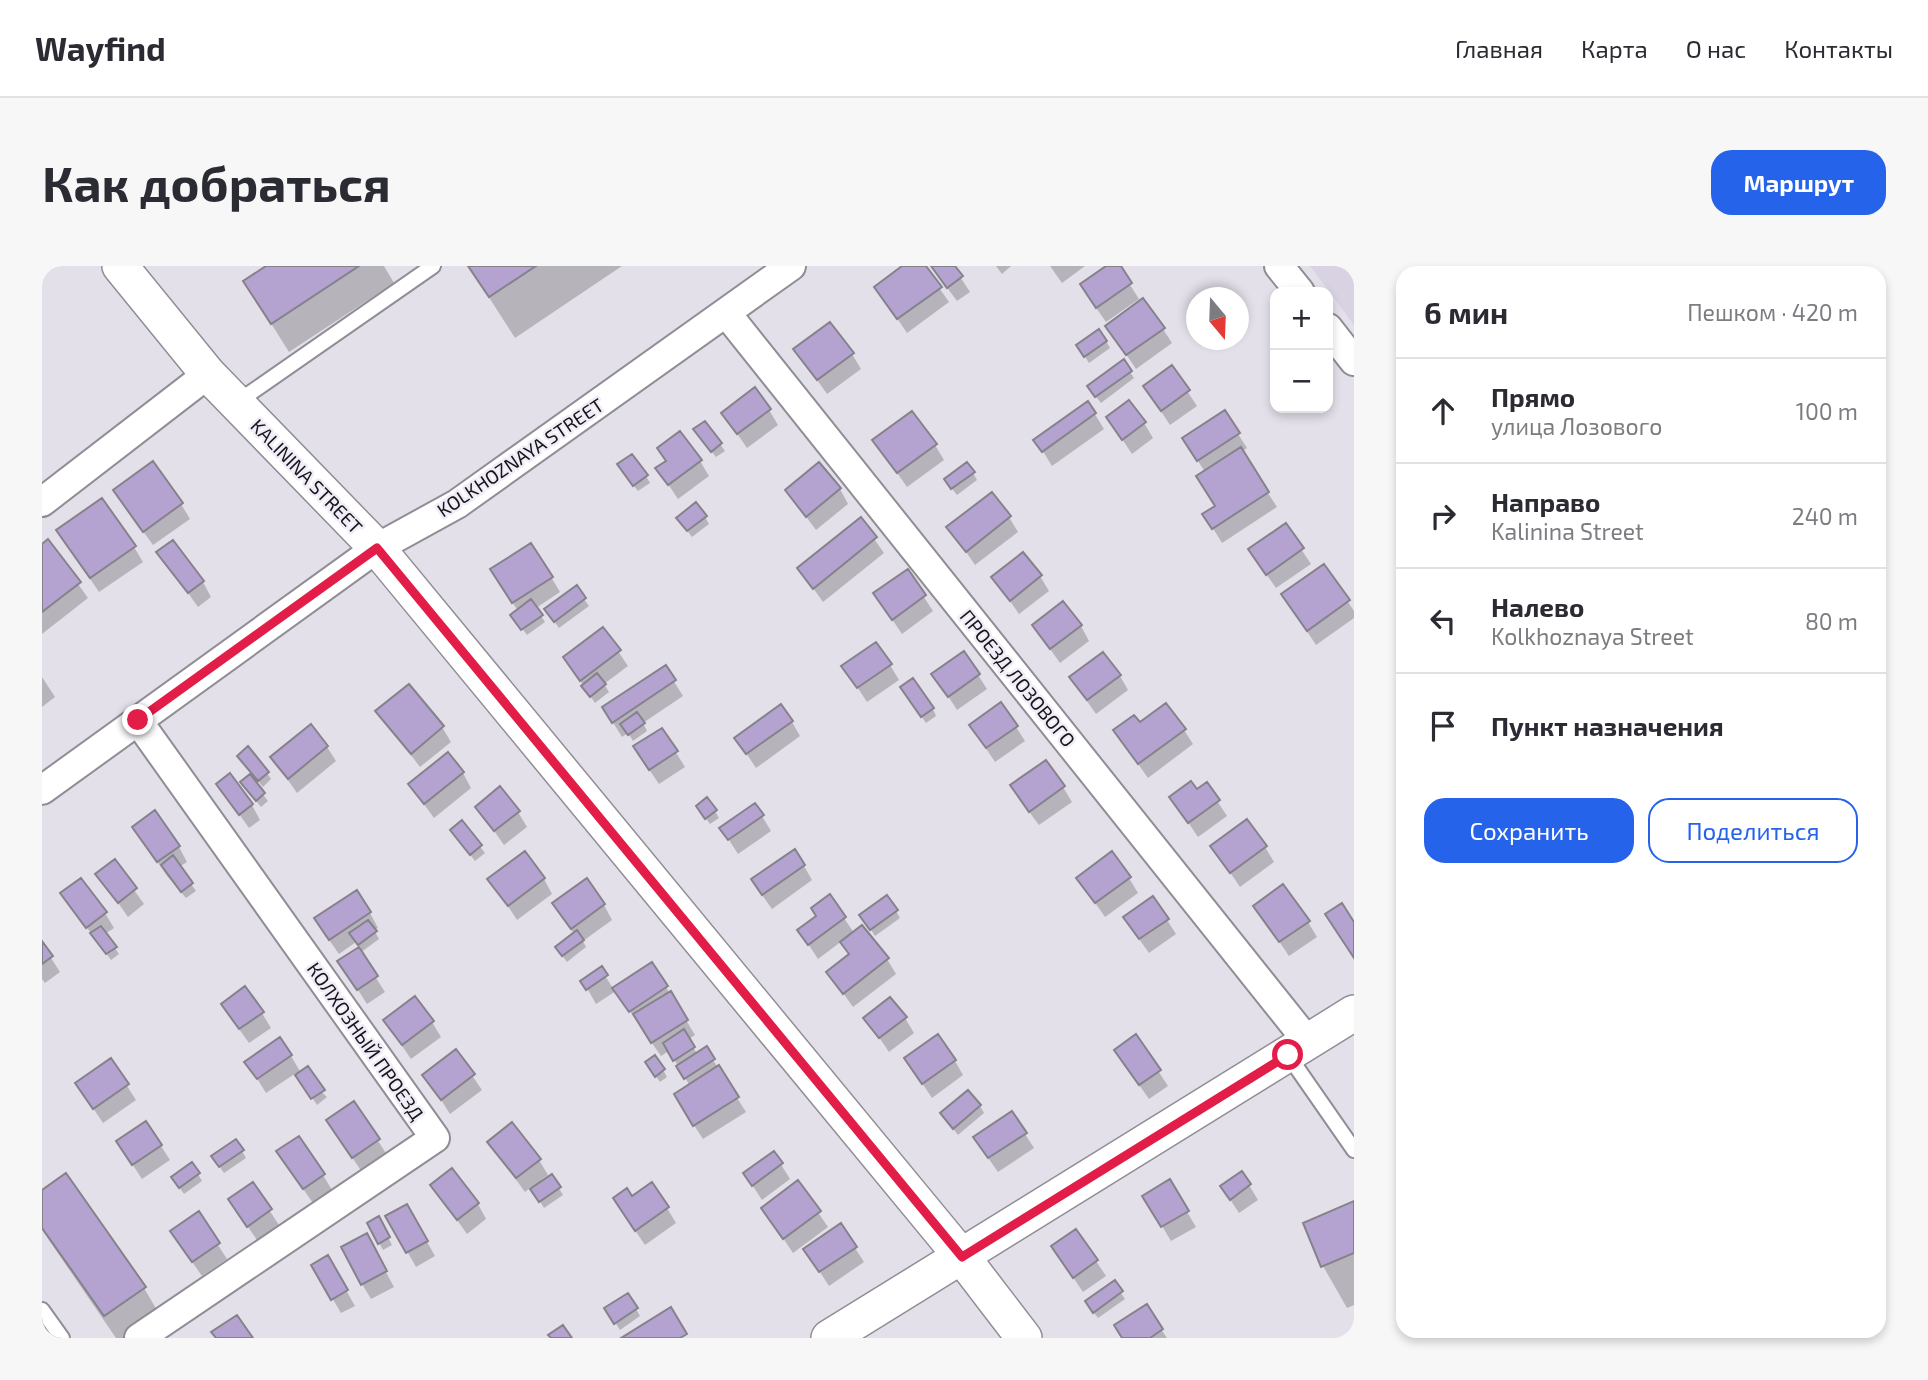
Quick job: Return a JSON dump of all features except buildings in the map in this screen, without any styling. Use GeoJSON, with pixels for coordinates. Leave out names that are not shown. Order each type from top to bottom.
{"type":"FeatureCollection","features":[{"type":"Feature","properties":{"kind":"street","name":"KALININA STREET"},"geometry":{"type":"LineString","coordinates":[[120,266],[208,374],[377,548],[962,1257],[1024,1338]]}},
{"type":"Feature","properties":{"kind":"street","name":"KOLKHOZNAYA STREET"},"geometry":{"type":"LineString","coordinates":[[42,790],[377,548],[457,504],[727,314],[790,266]]}},
{"type":"Feature","properties":{"kind":"street"},"geometry":{"type":"LineString","coordinates":[[1279,266],[1296,287]]}},
{"type":"Feature","properties":{"kind":"street","name":"ПРОЕЗД ЛОЗОВОГО"},"geometry":{"type":"LineString","coordinates":[[727,314],[1299,1049]]}},
{"type":"Feature","properties":{"kind":"street"},"geometry":{"type":"LineString","coordinates":[[1333,334],[1354,361]]}},
{"type":"Feature","properties":{"kind":"street"},"geometry":{"type":"LineString","coordinates":[[42,502],[208,374]]}},
{"type":"Feature","properties":{"kind":"street","name":"КОЛХОЗНЫЙ ПРОЕЗД"},"geometry":{"type":"LineString","coordinates":[[138,720],[435,1138],[139,1338]]}},
{"type":"Feature","properties":{"kind":"street"},"geometry":{"type":"LineString","coordinates":[[830,1338],[1354,1013]]}},
{"type":"Feature","properties":{"kind":"lane"},"geometry":{"type":"LineString","coordinates":[[236,403],[433,266]]}},
{"type":"Feature","properties":{"kind":"lane"},"geometry":{"type":"LineString","coordinates":[[1299,1049],[1354,1150]]}},
{"type":"Feature","properties":{"kind":"lane"},"geometry":{"type":"LineString","coordinates":[[42,1310],[62,1338]]}},
{"type":"Feature","properties":{"kind":"shaded area"},"geometry":{"type":"Polygon","coordinates":[[[1310,266],[1354,266],[1354,325],[1333,297],[1333,287],[1326,287],[1310,266]]]}},
{"type":"Feature","properties":{"kind":"route"},"geometry":{"type":"LineString","coordinates":[[138,720],[377,548],[962,1257],[1288,1055]]}}]}
